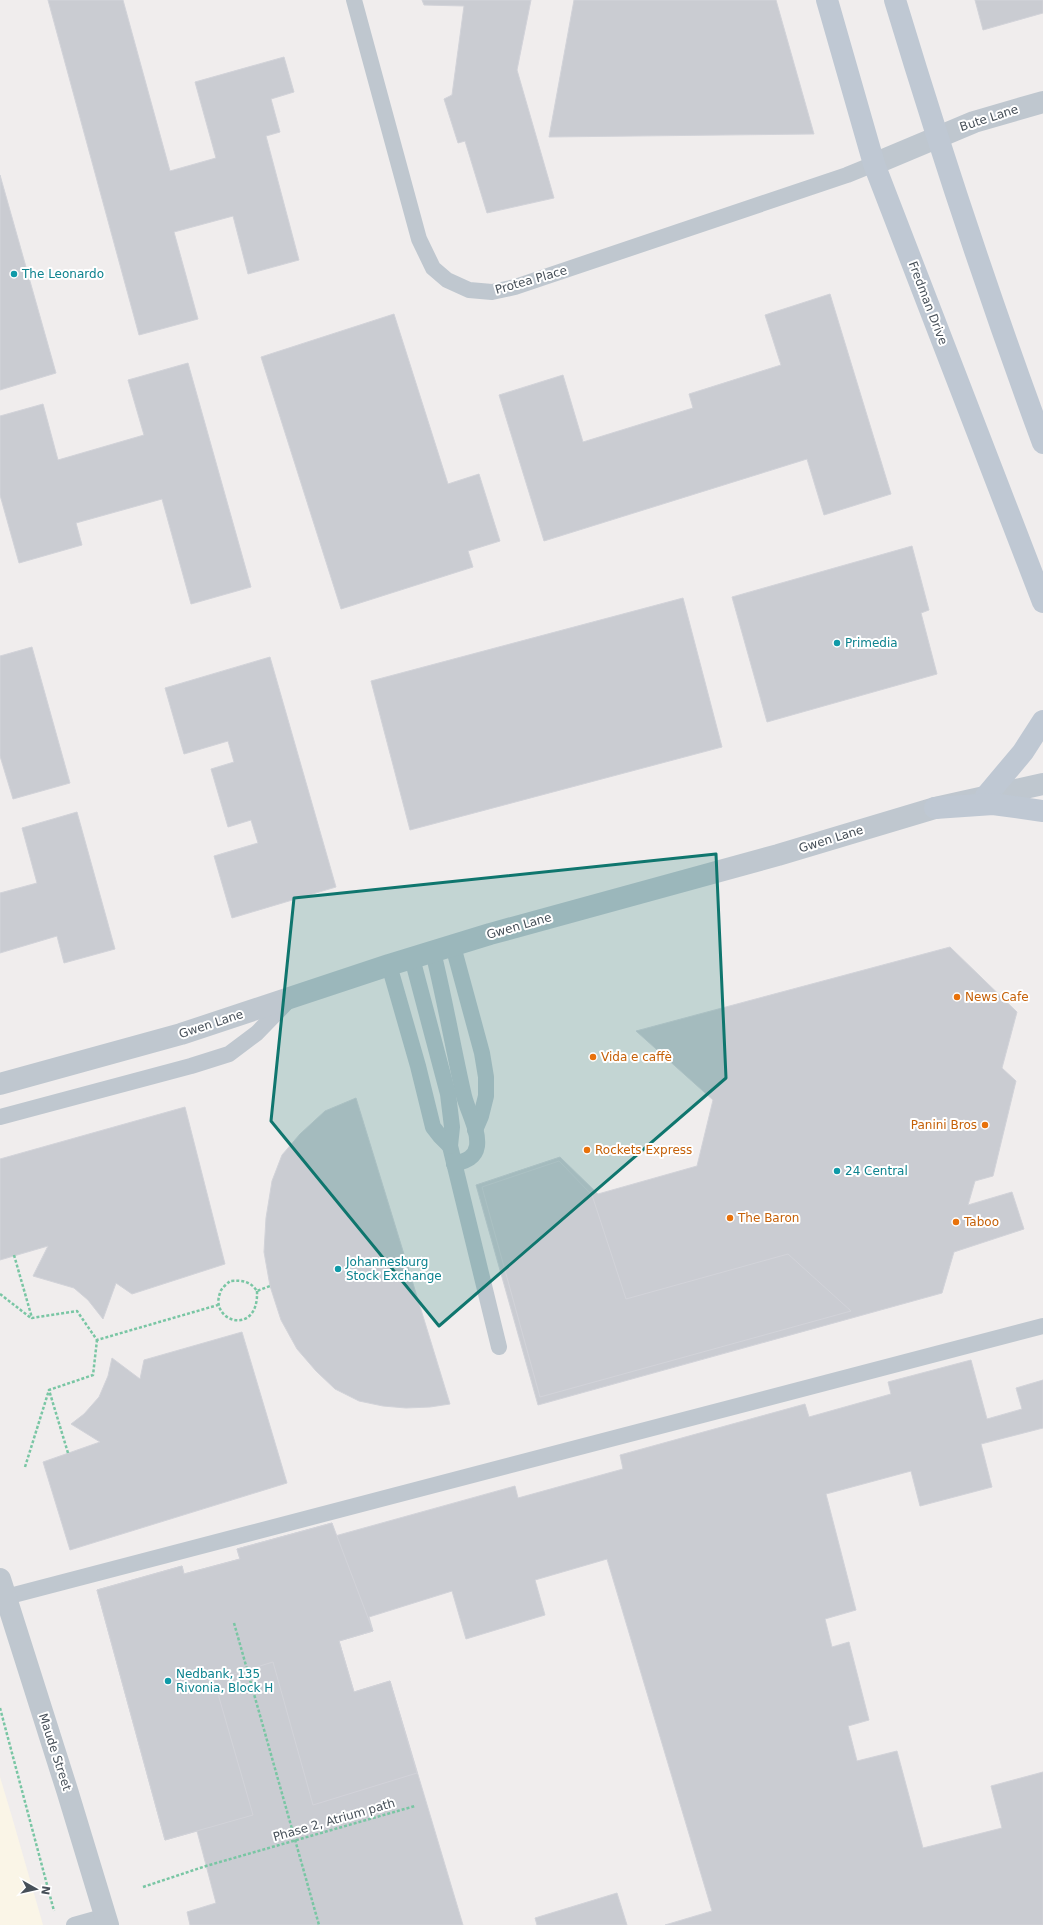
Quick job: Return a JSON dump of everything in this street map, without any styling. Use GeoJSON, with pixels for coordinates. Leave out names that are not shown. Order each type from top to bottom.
{"type":"FeatureCollection","features":[{"type":"Feature","properties":{"kind":"street","name":"Fredman Drive"},"geometry":{"type":"LineString","coordinates":[[827,0],[874,164],[1043,602]]}},
{"type":"Feature","properties":{"kind":"street"},"geometry":{"type":"LineString","coordinates":[[895,0],[936,137],[1016,371],[1043,443]]}},
{"type":"Feature","properties":{"kind":"street","name":"Bute Lane"},"geometry":{"type":"LineString","coordinates":[[874,164],[974,122],[1043,102]]}},
{"type":"Feature","properties":{"kind":"street"},"geometry":{"type":"LineString","coordinates":[[986,796],[1024,752],[1043,721]]}},
{"type":"Feature","properties":{"kind":"street","name":"Gwen Lane"},"geometry":{"type":"LineString","coordinates":[[0,1084],[182,1034],[443,949],[778,855],[935,808],[1043,784]]}},
{"type":"Feature","properties":{"kind":"street"},"geometry":{"type":"LineString","coordinates":[[935,808],[993,804],[1043,811]]}},
{"type":"Feature","properties":{"kind":"street","name":"Maude Street"},"geometry":{"type":"LineString","coordinates":[[3,1588],[107,1920]]}},
{"type":"Feature","properties":{"kind":"lane","name":"Protea Place"},"geometry":{"type":"LineString","coordinates":[[354,0],[419,240],[433,268],[447,280],[469,290],[492,292],[515,287],[847,175],[874,164]]}},
{"type":"Feature","properties":{"kind":"lane"},"geometry":{"type":"LineString","coordinates":[[443,949],[464,1097],[476,1130],[477,1147],[473,1156],[466,1161],[454,1164]]}},
{"type":"Feature","properties":{"kind":"lane"},"geometry":{"type":"LineString","coordinates":[[443,949],[482,1053],[486,1077],[486,1096],[476,1130]]}},
{"type":"Feature","properties":{"kind":"lane"},"geometry":{"type":"LineString","coordinates":[[412,958],[448,1094],[452,1127],[450,1146],[499,1348]]}},
{"type":"Feature","properties":{"kind":"lane"},"geometry":{"type":"LineString","coordinates":[[389,966],[418,1066],[433,1126],[450,1146]]}},
{"type":"Feature","properties":{"kind":"lane"},"geometry":{"type":"LineString","coordinates":[[0,1117],[191,1066],[229,1054],[257,1033],[292,997]]}},
{"type":"Feature","properties":{"kind":"lane"},"geometry":{"type":"LineString","coordinates":[[3,1588],[1043,1326]]}},
{"type":"Feature","properties":{"kind":"lane"},"geometry":{"type":"LineString","coordinates":[[74,1925],[107,1920]]}},
{"type":"Feature","properties":{"kind":"path"},"geometry":{"type":"LineString","coordinates":[[14,1255],[32,1318]]}},
{"type":"Feature","properties":{"kind":"path"},"geometry":{"type":"LineString","coordinates":[[242,1280],[252,1284],[257,1291],[257,1302],[253,1313],[244,1319],[233,1320],[223,1316],[218,1305],[220,1292],[230,1281],[242,1280]]}},
{"type":"Feature","properties":{"kind":"path"},"geometry":{"type":"LineString","coordinates":[[257,1291],[270,1286]]}},
{"type":"Feature","properties":{"kind":"path"},"geometry":{"type":"LineString","coordinates":[[0,1294],[32,1318],[77,1311],[97,1340],[93,1375],[49,1390]]}},
{"type":"Feature","properties":{"kind":"path"},"geometry":{"type":"LineString","coordinates":[[97,1340],[218,1305]]}},
{"type":"Feature","properties":{"kind":"path"},"geometry":{"type":"LineString","coordinates":[[49,1390],[68,1454]]}},
{"type":"Feature","properties":{"kind":"path"},"geometry":{"type":"LineString","coordinates":[[25,1467],[49,1390]]}},
{"type":"Feature","properties":{"kind":"path"},"geometry":{"type":"LineString","coordinates":[[234,1623],[319,1925]]}},
{"type":"Feature","properties":{"kind":"path"},"geometry":{"type":"LineString","coordinates":[[0,1708],[56,1918]]}},
{"type":"Feature","properties":{"kind":"path","name":"Phase 2, Atrium path"},"geometry":{"type":"LineString","coordinates":[[143,1887],[415,1806]]}},
{"type":"Feature","properties":{"kind":"highlighted area"},"geometry":{"type":"Polygon","coordinates":[[[716,854],[726,1078],[439,1326],[271,1121],[294,898],[716,854]]]}},
{"type":"Feature","properties":{"kind":"shaded area"},"geometry":{"type":"Polygon","coordinates":[[[0,1777],[12,1817],[43,1925],[0,1925],[0,1777]]]}},
{"type":"Feature","properties":{"kind":"building"},"geometry":{"type":"Polygon","coordinates":[[[48,0],[123,0],[170,171],[216,158],[195,82],[284,57],[294,92],[271,99],[280,132],[266,136],[299,260],[248,274],[233,216],[174,232],[198,319],[139,335],[48,0]]]}},
{"type":"Feature","properties":{"kind":"building"},"geometry":{"type":"Polygon","coordinates":[[[422,0],[531,0],[517,70],[554,198],[487,213],[465,141],[458,143],[444,99],[452,95],[464,6],[424,5],[422,0]]]}},
{"type":"Feature","properties":{"kind":"building"},"geometry":{"type":"Polygon","coordinates":[[[574,0],[776,0],[814,134],[549,137],[574,0]]]}},
{"type":"Feature","properties":{"kind":"building"},"geometry":{"type":"Polygon","coordinates":[[[975,0],[1043,0],[1043,13],[983,30],[975,0]]]}},
{"type":"Feature","properties":{"kind":"building","name":"The Leonardo"},"geometry":{"type":"Polygon","coordinates":[[[0,175],[56,373],[0,390],[0,175]]]}},
{"type":"Feature","properties":{"kind":"building"},"geometry":{"type":"Polygon","coordinates":[[[830,294],[891,494],[824,515],[807,459],[544,541],[499,395],[563,375],[583,442],[693,408],[689,394],[781,365],[765,315],[830,294]]]}},
{"type":"Feature","properties":{"kind":"building"},"geometry":{"type":"Polygon","coordinates":[[[394,314],[448,484],[479,474],[500,541],[468,551],[473,567],[341,609],[261,357],[394,314]]]}},
{"type":"Feature","properties":{"kind":"building"},"geometry":{"type":"Polygon","coordinates":[[[188,363],[251,587],[191,604],[162,499],[76,523],[82,545],[19,563],[0,495],[0,416],[43,404],[58,460],[144,435],[128,380],[188,363]]]}},
{"type":"Feature","properties":{"kind":"building","name":"Primedia"},"geometry":{"type":"Polygon","coordinates":[[[912,546],[929,610],[921,613],[937,674],[767,722],[732,597],[912,546]]]}},
{"type":"Feature","properties":{"kind":"building"},"geometry":{"type":"Polygon","coordinates":[[[683,598],[722,747],[410,830],[371,681],[683,598]]]}},
{"type":"Feature","properties":{"kind":"building"},"geometry":{"type":"Polygon","coordinates":[[[32,647],[70,783],[13,799],[0,756],[0,656],[32,647]]]}},
{"type":"Feature","properties":{"kind":"building"},"geometry":{"type":"Polygon","coordinates":[[[270,657],[336,887],[232,918],[214,856],[258,843],[251,820],[228,827],[211,769],[234,762],[228,741],[184,754],[165,688],[270,657]]]}},
{"type":"Feature","properties":{"kind":"building"},"geometry":{"type":"Polygon","coordinates":[[[77,812],[115,949],[64,963],[57,936],[0,953],[0,893],[37,883],[22,828],[77,812]]]}},
{"type":"Feature","properties":{"kind":"building","name":"24 Central"},"geometry":{"type":"Polygon","coordinates":[[[950,947],[1017,1012],[1002,1068],[1016,1081],[993,1176],[975,1181],[968,1205],[1012,1192],[1024,1229],[954,1252],[942,1293],[538,1405],[476,1185],[560,1157],[598,1194],[697,1166],[713,1100],[636,1031],[950,947]]]}},
{"type":"Feature","properties":{"kind":"building","name":"Johannesburg Stock Exchange"},"geometry":{"type":"Polygon","coordinates":[[[356,1098],[450,1404],[406,1408],[383,1406],[359,1401],[335,1389],[316,1371],[297,1349],[281,1320],[270,1286],[264,1252],[266,1218],[272,1181],[282,1155],[300,1134],[325,1111],[356,1098]]]}},
{"type":"Feature","properties":{"kind":"building"},"geometry":{"type":"Polygon","coordinates":[[[185,1107],[225,1264],[132,1294],[116,1283],[103,1319],[88,1300],[74,1288],[33,1276],[48,1246],[0,1260],[0,1159],[185,1107]]]}},
{"type":"Feature","properties":{"kind":"building"},"geometry":{"type":"Polygon","coordinates":[[[559,1161],[592,1195],[626,1299],[788,1254],[851,1311],[540,1397],[482,1187],[559,1161]]]}},
{"type":"Feature","properties":{"kind":"building"},"geometry":{"type":"Polygon","coordinates":[[[242,1332],[287,1483],[70,1550],[43,1462],[100,1442],[71,1424],[84,1414],[99,1397],[108,1376],[112,1358],[140,1379],[144,1360],[242,1332]]]}},
{"type":"Feature","properties":{"kind":"building"},"geometry":{"type":"Polygon","coordinates":[[[971,1360],[987,1419],[1022,1409],[1016,1388],[1043,1380],[1043,1428],[981,1444],[992,1487],[920,1506],[911,1471],[826,1494],[856,1610],[825,1619],[832,1647],[849,1642],[869,1720],[848,1726],[857,1761],[897,1751],[923,1848],[1002,1828],[991,1786],[1043,1772],[1043,1925],[665,1925],[712,1911],[607,1559],[535,1580],[545,1615],[466,1639],[452,1591],[369,1617],[373,1631],[339,1641],[354,1692],[390,1681],[463,1925],[190,1925],[187,1912],[216,1903],[197,1831],[165,1840],[97,1590],[182,1566],[184,1574],[240,1559],[237,1549],[332,1523],[335,1536],[515,1486],[518,1498],[623,1469],[620,1455],[805,1404],[809,1417],[891,1394],[888,1382],[971,1360]]]}},
{"type":"Feature","properties":{"kind":"building","name":"Nedbank, 135 Rivonia, Block H"},"geometry":{"type":"Polygon","coordinates":[[[332,1523],[373,1631],[339,1641],[354,1692],[390,1681],[417,1773],[313,1805],[273,1662],[214,1680],[253,1815],[165,1840],[97,1590],[182,1566],[184,1574],[240,1559],[237,1549],[332,1523]]]}},
{"type":"Feature","properties":{"kind":"building"},"geometry":{"type":"Polygon","coordinates":[[[617,1893],[627,1925],[537,1925],[535,1918],[617,1893]]]}},
{"type":"Feature","properties":{"kind":"place","name":"The Leonardo"},"geometry":{"type":"Point","coordinates":[14,274]}},
{"type":"Feature","properties":{"kind":"place","name":"Primedia"},"geometry":{"type":"Point","coordinates":[837,643]}},
{"type":"Feature","properties":{"kind":"place","name":"News Cafe"},"geometry":{"type":"Point","coordinates":[957,997]}},
{"type":"Feature","properties":{"kind":"place","name":"Vida e caffè"},"geometry":{"type":"Point","coordinates":[593,1057]}},
{"type":"Feature","properties":{"kind":"place","name":"Panini Bros"},"geometry":{"type":"Point","coordinates":[985,1125]}},
{"type":"Feature","properties":{"kind":"place","name":"Rockets Express"},"geometry":{"type":"Point","coordinates":[587,1150]}},
{"type":"Feature","properties":{"kind":"place","name":"24 Central"},"geometry":{"type":"Point","coordinates":[837,1171]}},
{"type":"Feature","properties":{"kind":"place","name":"The Baron"},"geometry":{"type":"Point","coordinates":[730,1218]}},
{"type":"Feature","properties":{"kind":"place","name":"Taboo"},"geometry":{"type":"Point","coordinates":[956,1222]}},
{"type":"Feature","properties":{"kind":"place","name":"Johannesburg Stock Exchange"},"geometry":{"type":"Point","coordinates":[338,1269]}},
{"type":"Feature","properties":{"kind":"place","name":"Nedbank, 135 Rivonia, Block H"},"geometry":{"type":"Point","coordinates":[168,1681]}}]}
